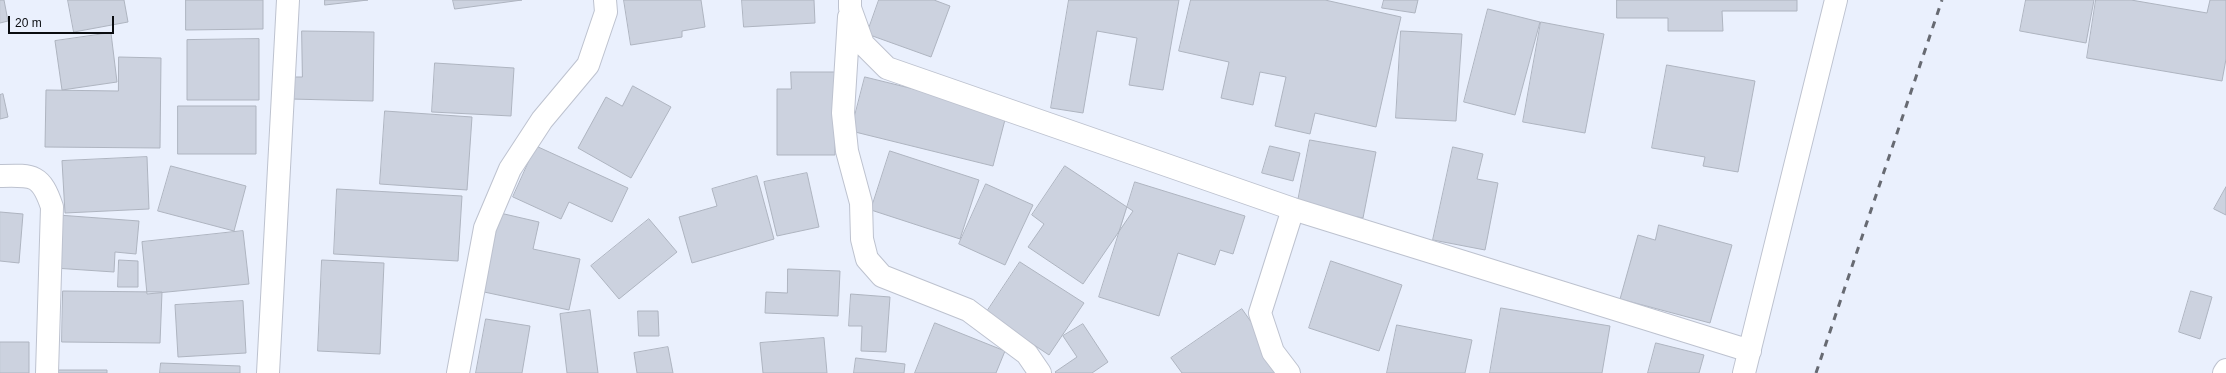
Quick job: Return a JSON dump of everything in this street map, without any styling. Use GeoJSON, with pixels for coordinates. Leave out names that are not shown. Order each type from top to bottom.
{"type":"FeatureCollection","features":[{"type":"Feature","properties":{"kind":"street"},"geometry":{"type":"LineString","coordinates":[[268,373],[288,0]]}},
{"type":"Feature","properties":{"kind":"street"},"geometry":{"type":"LineString","coordinates":[[458,373],[485,228],[510,169],[542,120],[588,65],[606,12],[605,0]]}},
{"type":"Feature","properties":{"kind":"street"},"geometry":{"type":"LineString","coordinates":[[1744,373],[1836,0]]}},
{"type":"Feature","properties":{"kind":"street"},"geometry":{"type":"LineString","coordinates":[[850,4],[863,44],[887,68],[1293,209],[1750,351]]}},
{"type":"Feature","properties":{"kind":"street"},"geometry":{"type":"LineString","coordinates":[[850,4],[843,113],[847,151],[861,203],[862,239],[867,259],[882,276],[968,310],[1027,354],[1040,373]]}},
{"type":"Feature","properties":{"kind":"street"},"geometry":{"type":"LineString","coordinates":[[0,176],[26,176],[40,182],[47,192],[52,207],[47,373]]}},
{"type":"Feature","properties":{"kind":"street"},"geometry":{"type":"LineString","coordinates":[[1289,373],[1273,352],[1260,313],[1293,209]]}},
{"type":"Feature","properties":{"kind":"building"},"geometry":{"type":"Polygon","coordinates":[[[0,0],[4,0],[8,21],[0,23],[0,0]]]}},
{"type":"Feature","properties":{"kind":"building"},"geometry":{"type":"Polygon","coordinates":[[[68,0],[124,0],[128,22],[74,32],[68,0]]]}},
{"type":"Feature","properties":{"kind":"building"},"geometry":{"type":"Polygon","coordinates":[[[186,0],[263,0],[263,29],[186,30],[186,0]]]}},
{"type":"Feature","properties":{"kind":"building"},"geometry":{"type":"Polygon","coordinates":[[[325,0],[368,0],[325,5],[325,0]]]}},
{"type":"Feature","properties":{"kind":"building"},"geometry":{"type":"Polygon","coordinates":[[[453,0],[522,0],[455,9],[453,0]]]}},
{"type":"Feature","properties":{"kind":"building"},"geometry":{"type":"Polygon","coordinates":[[[624,0],[701,0],[705,27],[682,31],[682,37],[631,45],[624,0]]]}},
{"type":"Feature","properties":{"kind":"building"},"geometry":{"type":"Polygon","coordinates":[[[742,0],[814,0],[815,23],[744,27],[742,0]]]}},
{"type":"Feature","properties":{"kind":"building"},"geometry":{"type":"Polygon","coordinates":[[[879,0],[934,0],[950,6],[931,57],[867,34],[879,0]]]}},
{"type":"Feature","properties":{"kind":"building"},"geometry":{"type":"Polygon","coordinates":[[[1069,0],[1179,0],[1163,90],[1129,85],[1137,38],[1097,31],[1083,113],[1051,108],[1069,0]]]}},
{"type":"Feature","properties":{"kind":"building"},"geometry":{"type":"Polygon","coordinates":[[[1191,0],[1325,0],[1401,17],[1376,127],[1315,113],[1310,134],[1275,126],[1286,77],[1260,72],[1253,105],[1221,98],[1229,62],[1179,51],[1191,0]]]}},
{"type":"Feature","properties":{"kind":"building"},"geometry":{"type":"Polygon","coordinates":[[[1384,0],[1418,0],[1415,13],[1382,8],[1384,0]]]}},
{"type":"Feature","properties":{"kind":"building"},"geometry":{"type":"Polygon","coordinates":[[[1617,0],[1797,0],[1797,11],[1722,11],[1723,31],[1668,31],[1668,18],[1617,18],[1617,0]]]}},
{"type":"Feature","properties":{"kind":"building"},"geometry":{"type":"Polygon","coordinates":[[[2026,0],[2094,0],[2086,43],[2020,31],[2026,0]]]}},
{"type":"Feature","properties":{"kind":"building"},"geometry":{"type":"Polygon","coordinates":[[[2096,0],[2131,0],[2207,13],[2210,0],[2226,0],[2226,59],[2222,81],[2087,58],[2096,0]]]}},
{"type":"Feature","properties":{"kind":"building"},"geometry":{"type":"Polygon","coordinates":[[[1488,9],[1540,22],[1515,115],[1464,102],[1488,9]]]}},
{"type":"Feature","properties":{"kind":"building"},"geometry":{"type":"Polygon","coordinates":[[[1541,22],[1604,34],[1585,133],[1523,122],[1541,22]]]}},
{"type":"Feature","properties":{"kind":"building"},"geometry":{"type":"Polygon","coordinates":[[[302,31],[374,32],[373,101],[290,99],[290,77],[302,77],[302,31]]]}},
{"type":"Feature","properties":{"kind":"building"},"geometry":{"type":"Polygon","coordinates":[[[1401,31],[1462,34],[1456,121],[1396,118],[1401,31]]]}},
{"type":"Feature","properties":{"kind":"building"},"geometry":{"type":"Polygon","coordinates":[[[111,33],[117,82],[62,90],[55,41],[111,33]]]}},
{"type":"Feature","properties":{"kind":"building"},"geometry":{"type":"Polygon","coordinates":[[[259,39],[259,100],[187,100],[187,40],[259,39]]]}},
{"type":"Feature","properties":{"kind":"building"},"geometry":{"type":"Polygon","coordinates":[[[119,57],[161,58],[160,148],[45,147],[46,90],[118,91],[119,57]]]}},
{"type":"Feature","properties":{"kind":"building"},"geometry":{"type":"Polygon","coordinates":[[[435,63],[514,68],[511,116],[432,112],[435,63]]]}},
{"type":"Feature","properties":{"kind":"building"},"geometry":{"type":"Polygon","coordinates":[[[1667,65],[1755,81],[1738,172],[1703,166],[1705,157],[1652,148],[1667,65]]]}},
{"type":"Feature","properties":{"kind":"building"},"geometry":{"type":"Polygon","coordinates":[[[791,72],[836,72],[835,155],[777,155],[777,89],[791,89],[791,72]]]}},
{"type":"Feature","properties":{"kind":"building"},"geometry":{"type":"Polygon","coordinates":[[[865,77],[1007,112],[993,166],[851,131],[865,77]]]}},
{"type":"Feature","properties":{"kind":"building"},"geometry":{"type":"Polygon","coordinates":[[[633,86],[671,107],[631,178],[578,148],[606,97],[622,106],[633,86]]]}},
{"type":"Feature","properties":{"kind":"building"},"geometry":{"type":"Polygon","coordinates":[[[3,94],[8,117],[0,119],[0,95],[3,94]]]}},
{"type":"Feature","properties":{"kind":"building"},"geometry":{"type":"Polygon","coordinates":[[[178,106],[256,106],[256,154],[178,154],[178,106]]]}},
{"type":"Feature","properties":{"kind":"building"},"geometry":{"type":"Polygon","coordinates":[[[385,111],[472,117],[467,190],[380,184],[385,111]]]}},
{"type":"Feature","properties":{"kind":"building"},"geometry":{"type":"Polygon","coordinates":[[[1310,140],[1376,152],[1363,218],[1297,206],[1310,140]]]}},
{"type":"Feature","properties":{"kind":"building"},"geometry":{"type":"Polygon","coordinates":[[[536,146],[628,188],[612,222],[569,202],[561,219],[513,197],[536,146]]]}},
{"type":"Feature","properties":{"kind":"building"},"geometry":{"type":"Polygon","coordinates":[[[1270,146],[1300,153],[1293,181],[1262,173],[1270,146]]]}},
{"type":"Feature","properties":{"kind":"building"},"geometry":{"type":"Polygon","coordinates":[[[1453,147],[1483,154],[1477,179],[1498,183],[1485,250],[1433,240],[1453,147]]]}},
{"type":"Feature","properties":{"kind":"building"},"geometry":{"type":"Polygon","coordinates":[[[890,151],[979,180],[960,239],[871,210],[890,151]]]}},
{"type":"Feature","properties":{"kind":"building"},"geometry":{"type":"Polygon","coordinates":[[[147,157],[149,209],[65,213],[62,161],[147,157]]]}},
{"type":"Feature","properties":{"kind":"building"},"geometry":{"type":"Polygon","coordinates":[[[171,166],[246,186],[234,231],[158,211],[171,166]]]}},
{"type":"Feature","properties":{"kind":"building"},"geometry":{"type":"Polygon","coordinates":[[[1065,166],[1133,211],[1083,284],[1028,247],[1044,224],[1032,215],[1065,166]]]}},
{"type":"Feature","properties":{"kind":"building"},"geometry":{"type":"Polygon","coordinates":[[[807,173],[819,227],[777,236],[764,182],[807,173]]]}},
{"type":"Feature","properties":{"kind":"building"},"geometry":{"type":"Polygon","coordinates":[[[757,176],[774,239],[692,263],[679,217],[717,206],[712,189],[757,176]]]}},
{"type":"Feature","properties":{"kind":"building"},"geometry":{"type":"Polygon","coordinates":[[[1135,182],[1245,216],[1233,254],[1220,250],[1215,265],[1178,253],[1159,316],[1099,297],[1135,182]]]}},
{"type":"Feature","properties":{"kind":"building"},"geometry":{"type":"Polygon","coordinates":[[[986,184],[1033,205],[1005,265],[959,244],[986,184]]]}},
{"type":"Feature","properties":{"kind":"building"},"geometry":{"type":"Polygon","coordinates":[[[2226,187],[2226,215],[2214,209],[2226,187]]]}},
{"type":"Feature","properties":{"kind":"building"},"geometry":{"type":"Polygon","coordinates":[[[337,189],[462,196],[458,261],[334,254],[337,189]]]}},
{"type":"Feature","properties":{"kind":"building"},"geometry":{"type":"Polygon","coordinates":[[[0,212],[23,214],[19,263],[0,261],[0,212]]]}},
{"type":"Feature","properties":{"kind":"building"},"geometry":{"type":"Polygon","coordinates":[[[500,213],[539,222],[533,249],[580,259],[569,310],[484,292],[500,213]]]}},
{"type":"Feature","properties":{"kind":"building"},"geometry":{"type":"Polygon","coordinates":[[[58,215],[139,221],[136,254],[115,252],[114,272],[54,268],[58,215]]]}},
{"type":"Feature","properties":{"kind":"building"},"geometry":{"type":"Polygon","coordinates":[[[649,219],[677,252],[619,299],[591,266],[649,219]]]}},
{"type":"Feature","properties":{"kind":"building"},"geometry":{"type":"Polygon","coordinates":[[[1659,225],[1732,245],[1710,323],[1620,299],[1638,235],[1655,240],[1659,225]]]}},
{"type":"Feature","properties":{"kind":"building"},"geometry":{"type":"Polygon","coordinates":[[[243,231],[249,284],[147,294],[142,242],[243,231]]]}},
{"type":"Feature","properties":{"kind":"building"},"geometry":{"type":"Polygon","coordinates":[[[119,260],[138,261],[138,287],[118,287],[119,260]]]}},
{"type":"Feature","properties":{"kind":"building"},"geometry":{"type":"Polygon","coordinates":[[[322,260],[384,263],[380,354],[318,351],[322,260]]]}},
{"type":"Feature","properties":{"kind":"building"},"geometry":{"type":"Polygon","coordinates":[[[1331,261],[1402,285],[1379,351],[1309,328],[1331,261]]]}},
{"type":"Feature","properties":{"kind":"building"},"geometry":{"type":"Polygon","coordinates":[[[1020,262],[1084,303],[1049,355],[986,313],[1020,262]]]}},
{"type":"Feature","properties":{"kind":"building"},"geometry":{"type":"Polygon","coordinates":[[[788,269],[840,271],[838,316],[765,313],[766,292],[787,293],[788,269]]]}},
{"type":"Feature","properties":{"kind":"building"},"geometry":{"type":"Polygon","coordinates":[[[63,291],[162,292],[160,343],[62,342],[63,291]]]}},
{"type":"Feature","properties":{"kind":"building"},"geometry":{"type":"Polygon","coordinates":[[[2191,291],[2212,297],[2200,339],[2179,332],[2191,291]]]}},
{"type":"Feature","properties":{"kind":"building"},"geometry":{"type":"Polygon","coordinates":[[[851,294],[890,297],[886,352],[861,351],[862,326],[849,326],[851,294]]]}},
{"type":"Feature","properties":{"kind":"building"},"geometry":{"type":"Polygon","coordinates":[[[243,301],[246,353],[178,357],[175,305],[243,301]]]}},
{"type":"Feature","properties":{"kind":"building"},"geometry":{"type":"Polygon","coordinates":[[[1501,308],[1610,326],[1602,373],[1490,373],[1501,308]]]}},
{"type":"Feature","properties":{"kind":"building"},"geometry":{"type":"Polygon","coordinates":[[[1242,309],[1287,373],[1182,373],[1171,358],[1242,309]]]}},
{"type":"Feature","properties":{"kind":"building"},"geometry":{"type":"Polygon","coordinates":[[[590,310],[598,373],[567,373],[560,314],[590,310]]]}},
{"type":"Feature","properties":{"kind":"building"},"geometry":{"type":"Polygon","coordinates":[[[638,311],[658,311],[659,336],[639,336],[638,311]]]}},
{"type":"Feature","properties":{"kind":"building"},"geometry":{"type":"Polygon","coordinates":[[[486,319],[530,326],[522,373],[476,373],[486,319]]]}},
{"type":"Feature","properties":{"kind":"building"},"geometry":{"type":"Polygon","coordinates":[[[935,323],[1005,351],[996,373],[915,373],[935,323]]]}},
{"type":"Feature","properties":{"kind":"building"},"geometry":{"type":"Polygon","coordinates":[[[1083,324],[1108,362],[1092,373],[1056,373],[1055,372],[1077,357],[1063,336],[1083,324]]]}},
{"type":"Feature","properties":{"kind":"building"},"geometry":{"type":"Polygon","coordinates":[[[1397,325],[1472,340],[1465,373],[1387,373],[1397,325]]]}},
{"type":"Feature","properties":{"kind":"building"},"geometry":{"type":"Polygon","coordinates":[[[824,338],[827,373],[763,373],[760,343],[824,338]]]}},
{"type":"Feature","properties":{"kind":"building"},"geometry":{"type":"Polygon","coordinates":[[[0,342],[29,342],[29,373],[0,373],[0,342]]]}},
{"type":"Feature","properties":{"kind":"building"},"geometry":{"type":"Polygon","coordinates":[[[1656,343],[1704,355],[1699,373],[1648,373],[1656,343]]]}},
{"type":"Feature","properties":{"kind":"building"},"geometry":{"type":"Polygon","coordinates":[[[668,347],[673,373],[637,373],[634,353],[668,347]]]}},
{"type":"Feature","properties":{"kind":"building"},"geometry":{"type":"Polygon","coordinates":[[[856,358],[905,364],[904,373],[854,373],[856,358]]]}},
{"type":"Feature","properties":{"kind":"building"},"geometry":{"type":"Polygon","coordinates":[[[161,363],[240,366],[240,373],[160,373],[161,363]]]}},
{"type":"Feature","properties":{"kind":"building"},"geometry":{"type":"Polygon","coordinates":[[[55,370],[107,370],[107,373],[55,373],[55,370]]]}},
{"type":"Feature","properties":{"kind":"railway"},"geometry":{"type":"LineString","coordinates":[[1816,373],[1942,0]]}}]}
